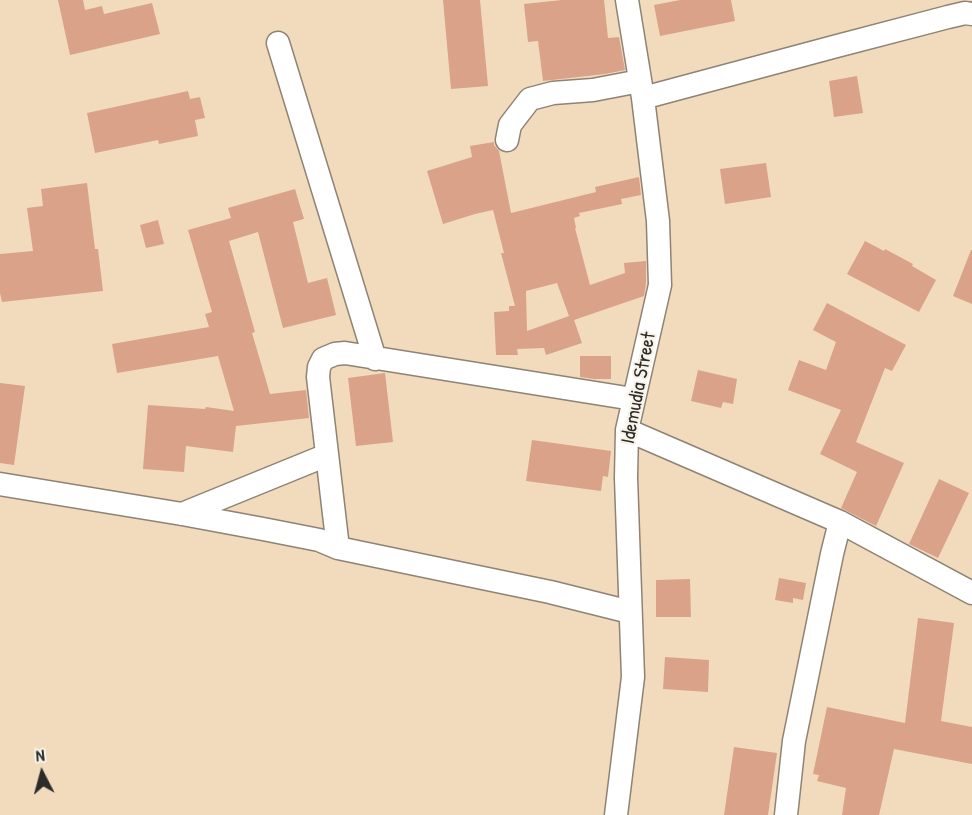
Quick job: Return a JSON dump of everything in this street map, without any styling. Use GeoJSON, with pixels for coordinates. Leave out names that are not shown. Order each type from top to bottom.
{"type":"FeatureCollection","features":[{"type":"Feature","properties":{"kind":"street","name":"Idemudia Street"},"geometry":{"type":"LineString","coordinates":[[616,815],[633,676],[626,478],[627,430],[660,285],[658,220],[642,89],[627,0]]}},
{"type":"Feature","properties":{"kind":"street"},"geometry":{"type":"LineString","coordinates":[[507,140],[510,125],[530,99],[553,93],[642,89],[965,13],[972,14]]}},
{"type":"Feature","properties":{"kind":"street"},"geometry":{"type":"LineString","coordinates":[[278,43],[375,359]]}},
{"type":"Feature","properties":{"kind":"street"},"geometry":{"type":"LineString","coordinates":[[338,548],[318,377],[323,359],[345,353],[633,399]]}},
{"type":"Feature","properties":{"kind":"street"},"geometry":{"type":"LineString","coordinates":[[627,430],[840,522],[972,593]]}},
{"type":"Feature","properties":{"kind":"street"},"geometry":{"type":"LineString","coordinates":[[182,514],[327,455]]}},
{"type":"Feature","properties":{"kind":"street"},"geometry":{"type":"LineString","coordinates":[[0,484],[182,514],[319,540],[338,548],[550,592],[630,612]]}},
{"type":"Feature","properties":{"kind":"street"},"geometry":{"type":"LineString","coordinates":[[786,815],[794,741],[840,522]]}},
{"type":"Feature","properties":{"kind":"building"},"geometry":{"type":"Polygon","coordinates":[[[58,0],[83,0],[85,10],[102,6],[104,14],[152,3],[160,34],[70,55],[58,0]]]}},
{"type":"Feature","properties":{"kind":"building"},"geometry":{"type":"Polygon","coordinates":[[[443,0],[480,0],[488,86],[451,89],[443,0]]]}},
{"type":"Feature","properties":{"kind":"building"},"geometry":{"type":"Polygon","coordinates":[[[562,0],[604,0],[608,38],[619,37],[625,70],[543,81],[538,41],[528,42],[524,4],[562,0]]]}},
{"type":"Feature","properties":{"kind":"building"},"geometry":{"type":"Polygon","coordinates":[[[680,0],[731,0],[735,21],[660,36],[654,5],[680,0]]]}},
{"type":"Feature","properties":{"kind":"building"},"geometry":{"type":"Polygon","coordinates":[[[857,76],[863,113],[834,117],[829,81],[857,76]]]}},
{"type":"Feature","properties":{"kind":"building"},"geometry":{"type":"Polygon","coordinates":[[[188,91],[190,99],[200,97],[205,118],[195,120],[198,136],[159,144],[158,140],[95,153],[87,113],[188,91]]]}},
{"type":"Feature","properties":{"kind":"building"},"geometry":{"type":"Polygon","coordinates":[[[494,142],[499,151],[511,213],[596,192],[595,187],[639,177],[641,195],[621,199],[622,204],[579,213],[580,216],[574,218],[590,285],[625,273],[624,263],[646,261],[644,296],[574,320],[582,343],[546,355],[544,348],[517,349],[518,355],[496,355],[494,312],[509,311],[509,306],[515,306],[501,253],[504,253],[493,210],[443,224],[427,171],[472,157],[470,146],[494,142]],[[557,283],[526,291],[527,331],[569,316],[557,283]]]}},
{"type":"Feature","properties":{"kind":"building"},"geometry":{"type":"Polygon","coordinates":[[[766,163],[771,197],[725,204],[720,169],[766,163]]]}},
{"type":"Feature","properties":{"kind":"building"},"geometry":{"type":"Polygon","coordinates":[[[87,183],[103,291],[2,302],[0,254],[33,251],[27,208],[43,206],[41,189],[87,183]]]}},
{"type":"Feature","properties":{"kind":"building"},"geometry":{"type":"Polygon","coordinates":[[[295,189],[304,219],[293,222],[308,283],[327,278],[336,315],[283,328],[258,232],[229,241],[270,394],[306,390],[309,418],[236,426],[233,452],[186,446],[184,472],[143,469],[148,405],[205,409],[206,407],[234,411],[218,356],[117,373],[112,344],[209,327],[205,314],[212,312],[188,230],[231,218],[228,208],[295,189]]]}},
{"type":"Feature","properties":{"kind":"building"},"geometry":{"type":"Polygon","coordinates":[[[158,220],[164,244],[146,248],[140,225],[158,220]]]}},
{"type":"Feature","properties":{"kind":"building"},"geometry":{"type":"Polygon","coordinates":[[[865,241],[913,264],[912,266],[936,280],[919,312],[847,274],[865,241]]]}},
{"type":"Feature","properties":{"kind":"building"},"geometry":{"type":"Polygon","coordinates":[[[972,250],[972,304],[953,296],[972,250]]]}},
{"type":"Feature","properties":{"kind":"building"},"geometry":{"type":"Polygon","coordinates":[[[827,303],[906,345],[892,371],[885,368],[856,442],[904,463],[876,526],[841,508],[857,472],[820,454],[841,410],[788,390],[799,360],[826,370],[836,342],[813,330],[827,303]]]}},
{"type":"Feature","properties":{"kind":"building"},"geometry":{"type":"Polygon","coordinates":[[[580,356],[611,356],[611,379],[580,377],[580,356]]]}},
{"type":"Feature","properties":{"kind":"building"},"geometry":{"type":"Polygon","coordinates":[[[698,370],[737,379],[733,404],[723,402],[721,408],[691,401],[698,370]]]}},
{"type":"Feature","properties":{"kind":"building"},"geometry":{"type":"Polygon","coordinates":[[[385,373],[393,442],[356,446],[348,378],[385,373]]]}},
{"type":"Feature","properties":{"kind":"building"},"geometry":{"type":"Polygon","coordinates":[[[0,383],[25,386],[14,465],[0,463],[0,383]]]}},
{"type":"Feature","properties":{"kind":"building"},"geometry":{"type":"Polygon","coordinates":[[[532,440],[611,451],[608,477],[603,476],[601,491],[526,481],[532,440]]]}},
{"type":"Feature","properties":{"kind":"building"},"geometry":{"type":"Polygon","coordinates":[[[939,479],[969,493],[938,558],[909,544],[939,479]]]}},
{"type":"Feature","properties":{"kind":"building"},"geometry":{"type":"Polygon","coordinates":[[[779,578],[806,583],[803,600],[793,598],[793,603],[775,600],[779,578]]]}},
{"type":"Feature","properties":{"kind":"building"},"geometry":{"type":"Polygon","coordinates":[[[690,579],[691,617],[656,617],[656,580],[690,579]]]}},
{"type":"Feature","properties":{"kind":"building"},"geometry":{"type":"Polygon","coordinates":[[[918,618],[954,623],[941,721],[972,727],[972,764],[894,749],[879,815],[842,815],[846,788],[817,781],[819,775],[813,774],[827,707],[905,723],[918,618]]]}},
{"type":"Feature","properties":{"kind":"building"},"geometry":{"type":"Polygon","coordinates":[[[665,657],[709,660],[708,692],[663,689],[665,657]]]}},
{"type":"Feature","properties":{"kind":"building"},"geometry":{"type":"Polygon","coordinates":[[[734,747],[777,753],[768,815],[724,815],[734,747]]]}}]}
